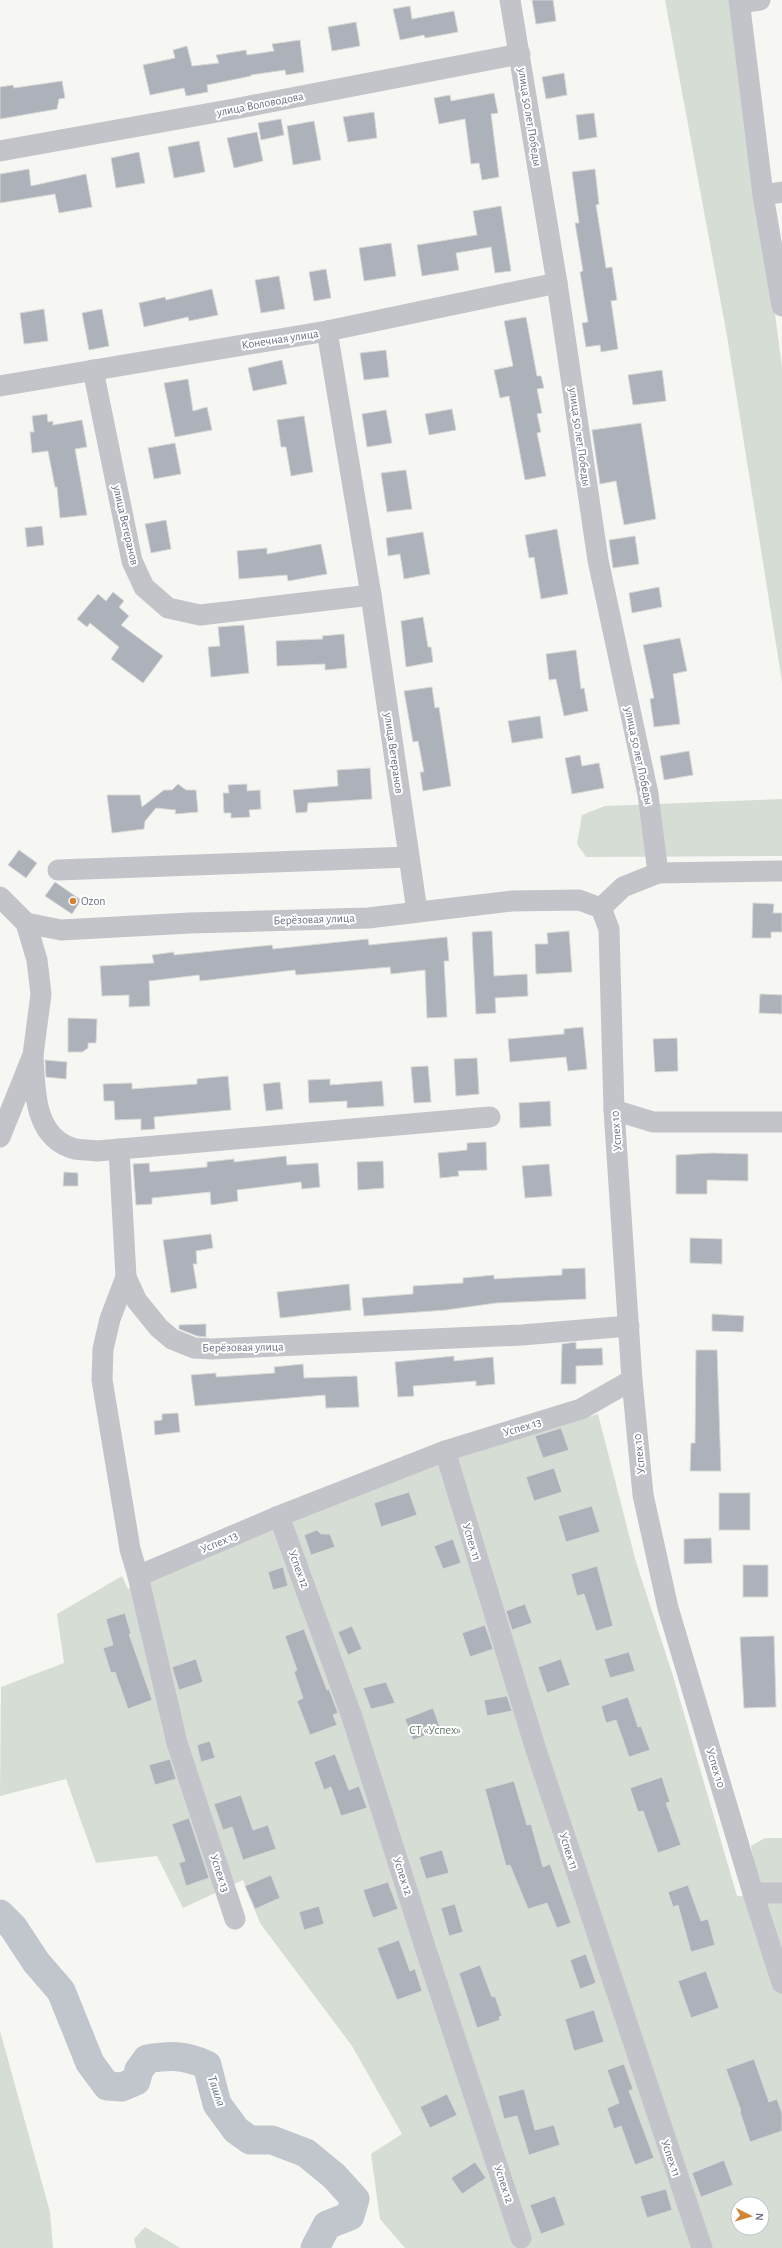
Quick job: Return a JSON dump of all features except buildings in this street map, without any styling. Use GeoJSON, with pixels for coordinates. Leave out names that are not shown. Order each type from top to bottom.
{"type":"FeatureCollection","features":[{"type":"Feature","properties":{"kind":"street","name":"улица 50 лет Победы"},"geometry":{"type":"LineString","coordinates":[[510,0],[557,283],[598,560],[648,794],[658,873]]}},
{"type":"Feature","properties":{"kind":"street"},"geometry":{"type":"LineString","coordinates":[[760,0],[739,2],[772,193],[782,306]]}},
{"type":"Feature","properties":{"kind":"street","name":"улица Воловодова"},"geometry":{"type":"LineString","coordinates":[[0,151],[234,109],[520,54]]}},
{"type":"Feature","properties":{"kind":"street","name":"Конечная улица"},"geometry":{"type":"LineString","coordinates":[[0,386],[327,331],[557,283]]}},
{"type":"Feature","properties":{"kind":"street","name":"улица Ветеранов"},"geometry":{"type":"LineString","coordinates":[[327,331],[371,595],[417,911]]}},
{"type":"Feature","properties":{"kind":"street","name":"улица Ветеранов"},"geometry":{"type":"LineString","coordinates":[[93,370],[132,561],[144,587],[168,608],[200,615],[371,595]]}},
{"type":"Feature","properties":{"kind":"street"},"geometry":{"type":"LineString","coordinates":[[58,870],[409,857]]}},
{"type":"Feature","properties":{"kind":"street"},"geometry":{"type":"LineString","coordinates":[[601,908],[623,887],[658,873],[782,871]]}},
{"type":"Feature","properties":{"kind":"street"},"geometry":{"type":"LineString","coordinates":[[0,896],[26,923],[37,960],[41,994],[33,1055],[36,1094],[41,1120],[55,1138],[74,1149],[97,1151],[490,1117]]}},
{"type":"Feature","properties":{"kind":"street","name":"Берёзовая улица"},"geometry":{"type":"LineString","coordinates":[[26,923],[60,930],[190,923],[368,918],[417,911],[512,901],[579,900],[601,908]]}},
{"type":"Feature","properties":{"kind":"street","name":"Успех 10"},"geometry":{"type":"LineString","coordinates":[[601,908],[609,929],[614,1110],[632,1380],[643,1495],[668,1608],[753,1893],[782,1983]]}},
{"type":"Feature","properties":{"kind":"street"},"geometry":{"type":"LineString","coordinates":[[0,1137],[33,1055]]}},
{"type":"Feature","properties":{"kind":"street"},"geometry":{"type":"LineString","coordinates":[[614,1110],[653,1122],[782,1122]]}},
{"type":"Feature","properties":{"kind":"street","name":"Берёзовая улица"},"geometry":{"type":"LineString","coordinates":[[118,1149],[126,1277],[137,1301],[159,1328],[172,1339],[194,1348],[220,1349],[522,1335],[629,1326]]}},
{"type":"Feature","properties":{"kind":"street"},"geometry":{"type":"LineString","coordinates":[[126,1277],[110,1319],[103,1349],[102,1380],[130,1549],[138,1576]]}},
{"type":"Feature","properties":{"kind":"street","name":"Успех 13"},"geometry":{"type":"LineString","coordinates":[[235,1919],[177,1743],[138,1576],[279,1516],[445,1451],[581,1409],[632,1380]]}},
{"type":"Feature","properties":{"kind":"street","name":"Успех 11"},"geometry":{"type":"LineString","coordinates":[[445,1451],[539,1757],[702,2248]]}},
{"type":"Feature","properties":{"kind":"street","name":"Успех 12"},"geometry":{"type":"LineString","coordinates":[[279,1516],[351,1714],[426,1950],[521,2238]]}},
{"type":"Feature","properties":{"kind":"street"},"geometry":{"type":"LineString","coordinates":[[753,1893],[782,1893]]}},
{"type":"Feature","properties":{"kind":"green space"},"geometry":{"type":"Polygon","coordinates":[[[665,0],[734,0],[782,367],[782,682],[727,336],[665,0]]]}},
{"type":"Feature","properties":{"kind":"green space"},"geometry":{"type":"Polygon","coordinates":[[[782,799],[782,856],[586,857],[577,844],[582,815],[605,806],[782,799]]]}},
{"type":"Feature","properties":{"kind":"green space","name":"СТ «Успех»"},"geometry":{"type":"Polygon","coordinates":[[[598,1414],[636,1562],[673,1676],[737,1896],[782,1898],[782,2248],[405,2248],[380,2219],[371,2154],[402,2134],[352,2046],[260,1923],[243,1880],[183,1908],[157,1856],[96,1863],[66,1779],[0,1796],[1,1687],[64,1663],[57,1614],[122,1576],[128,1589],[155,1576],[438,1462],[598,1414]]]}},
{"type":"Feature","properties":{"kind":"green space"},"geometry":{"type":"Polygon","coordinates":[[[765,1838],[782,1838],[782,1890],[766,1890],[758,1881],[751,1846],[765,1838]]]}},
{"type":"Feature","properties":{"kind":"green space"},"geometry":{"type":"Polygon","coordinates":[[[0,2031],[50,2212],[53,2248],[0,2248],[0,2031]]]}},
{"type":"Feature","properties":{"kind":"green space"},"geometry":{"type":"Polygon","coordinates":[[[145,2227],[180,2248],[136,2248],[134,2239],[145,2227]]]}},
{"type":"Feature","properties":{"kind":"waterway","name":"Ташла"},"geometry":{"type":"LineString","coordinates":[[0,1914],[13,1927],[36,1962],[61,1991],[90,2063],[107,2086],[122,2087],[136,2081],[139,2070],[147,2059],[177,2057],[191,2059],[207,2065],[217,2104],[236,2130],[250,2140],[272,2140],[306,2153],[334,2176],[355,2199],[350,2216],[327,2225],[315,2248]]}},
{"type":"Feature","properties":{"kind":"place","name":"Ozon"},"geometry":{"type":"Point","coordinates":[73,901]}}]}
